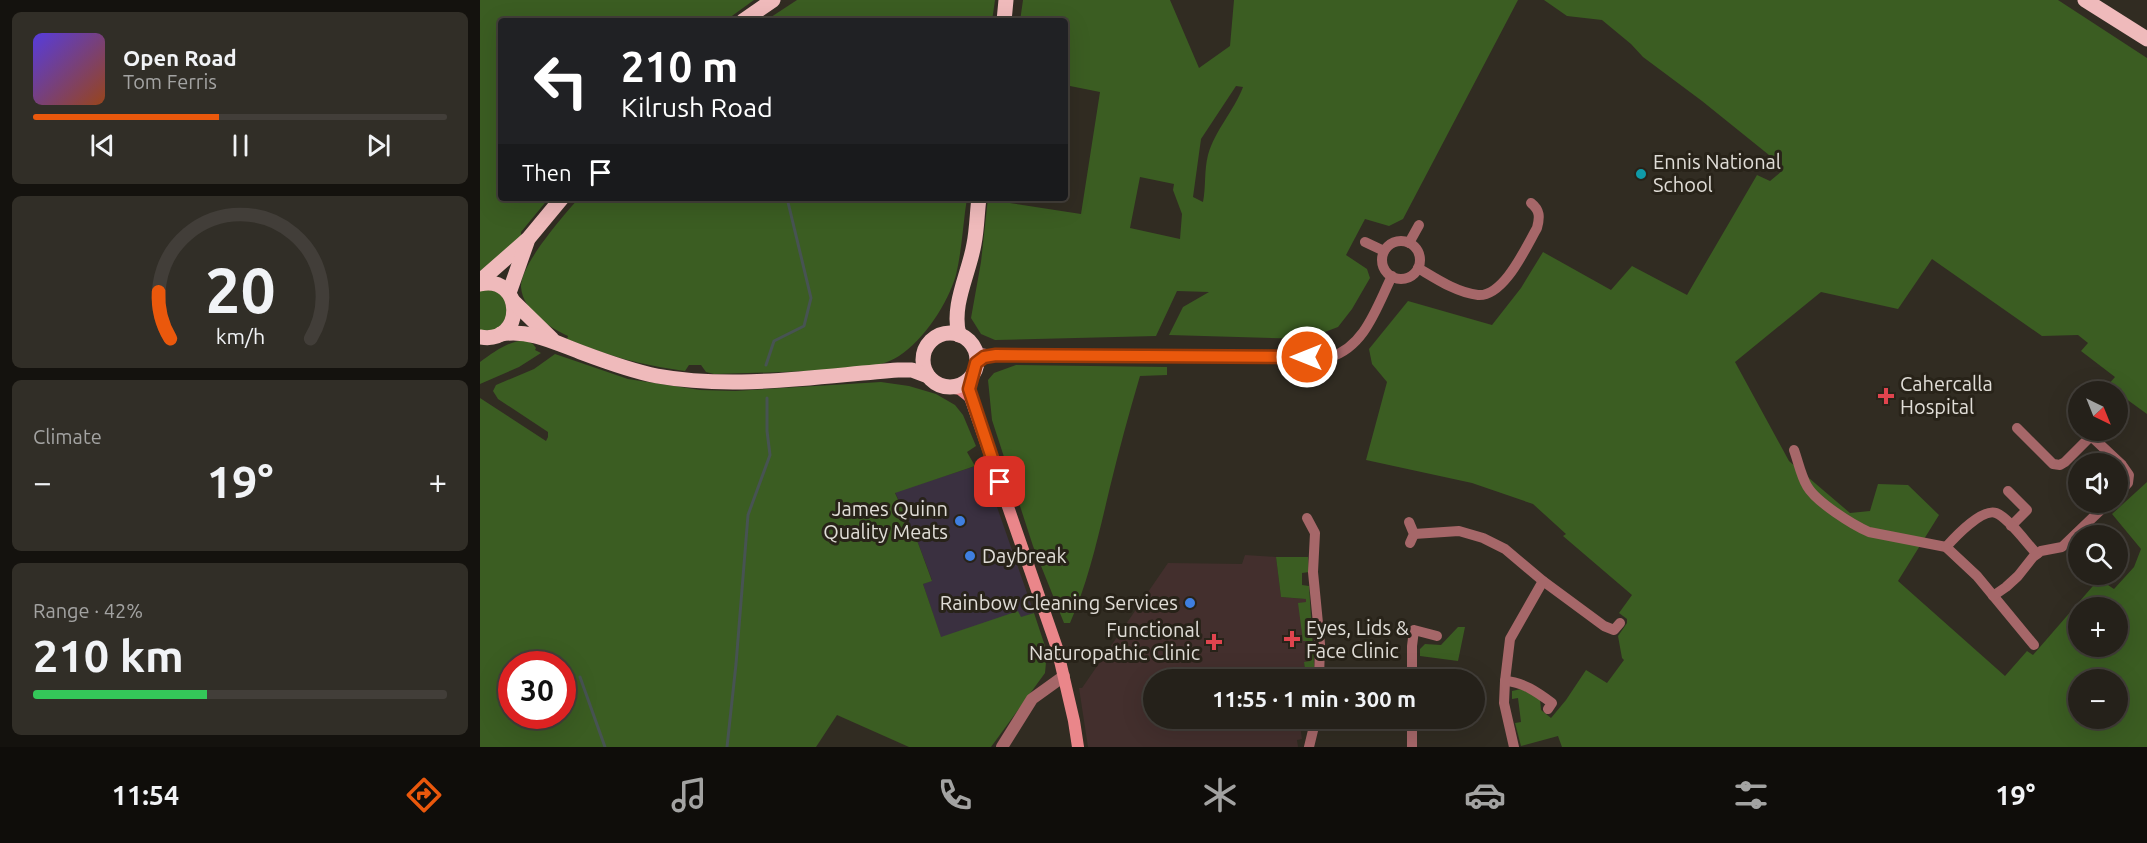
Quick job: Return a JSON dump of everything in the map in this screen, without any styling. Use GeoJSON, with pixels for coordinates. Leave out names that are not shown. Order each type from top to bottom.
{"type":"FeatureCollection","features":[{"type":"Feature","properties":{"kind":"main road"},"geometry":{"type":"LineString","coordinates":[[747,18],[773,0]]}},
{"type":"Feature","properties":{"kind":"main road"},"geometry":{"type":"LineString","coordinates":[[1004,18],[1006,0]]}},
{"type":"Feature","properties":{"kind":"main road"},"geometry":{"type":"LineString","coordinates":[[2085,0],[2147,39]]}},
{"type":"Feature","properties":{"kind":"main road"},"geometry":{"type":"LineString","coordinates":[[480,282],[528,239],[560,201]]}},
{"type":"Feature","properties":{"kind":"main road"},"geometry":{"type":"LineString","coordinates":[[959,335],[956,324],[974,245],[979,201]]}},
{"type":"Feature","properties":{"kind":"main road"},"geometry":{"type":"LineString","coordinates":[[488,339],[508,328],[513,320],[515,311],[511,297],[528,239]]}},
{"type":"Feature","properties":{"kind":"main road"},"geometry":{"type":"LineString","coordinates":[[480,282],[493,283],[502,287],[553,340]]}},
{"type":"Feature","properties":{"kind":"main road"},"geometry":{"type":"LineString","coordinates":[[898,369],[912,364],[943,329],[961,295]]}},
{"type":"Feature","properties":{"kind":"main road"},"geometry":{"type":"LineString","coordinates":[[488,339],[517,331],[553,340],[621,367],[658,376],[697,380],[749,381],[898,369],[912,370],[928,376],[942,386],[960,389],[970,397]]}},
{"type":"Feature","properties":{"kind":"main road"},"geometry":{"type":"LineString","coordinates":[[928,376],[923,362],[931,342],[947,333],[966,338],[973,347],[974,369],[969,382],[970,397],[1048,621],[1064,676],[1078,747]]}},
{"type":"Feature","properties":{"kind":"main road"},"geometry":{"type":"LineString","coordinates":[[950,387],[962,384],[974,369]]}},
{"type":"Feature","properties":{"kind":"street"},"geometry":{"type":"LineString","coordinates":[[1418,268],[1466,292],[1478,295],[1488,294],[1505,281],[1537,228],[1540,218],[1538,210],[1531,203]]}},
{"type":"Feature","properties":{"kind":"street"},"geometry":{"type":"LineString","coordinates":[[1409,243],[1419,225]]}},
{"type":"Feature","properties":{"kind":"street"},"geometry":{"type":"LineString","coordinates":[[1365,242],[1384,251]]}},
{"type":"Feature","properties":{"kind":"street"},"geometry":{"type":"LineString","coordinates":[[1395,242],[1409,243],[1416,248],[1419,255],[1418,268],[1406,278],[1392,276],[1385,270],[1383,264],[1384,251],[1395,242]]}},
{"type":"Feature","properties":{"kind":"street"},"geometry":{"type":"LineString","coordinates":[[973,347],[979,352],[990,355],[1330,357],[1340,354],[1359,338],[1392,276]]}},
{"type":"Feature","properties":{"kind":"street"},"geometry":{"type":"LineString","coordinates":[[974,369],[984,357],[990,355]]}},
{"type":"Feature","properties":{"kind":"street"},"geometry":{"type":"LineString","coordinates":[[2017,428],[2054,464],[2060,465],[2065,462],[2086,441]]}},
{"type":"Feature","properties":{"kind":"street"},"geometry":{"type":"LineString","coordinates":[[2101,441],[2112,453]]}},
{"type":"Feature","properties":{"kind":"street"},"geometry":{"type":"LineString","coordinates":[[1794,450],[1807,486],[1813,493],[1859,528],[1887,536],[1946,547],[1960,559],[2034,645]]}},
{"type":"Feature","properties":{"kind":"street"},"geometry":{"type":"LineString","coordinates":[[2008,490],[2027,510],[2011,526]]}},
{"type":"Feature","properties":{"kind":"street"},"geometry":{"type":"LineString","coordinates":[[1946,547],[1978,518],[1988,513],[1995,513],[2011,526],[2037,554]]}},
{"type":"Feature","properties":{"kind":"street"},"geometry":{"type":"LineString","coordinates":[[1993,596],[2018,576],[2037,554],[2041,551],[2062,547],[2098,513]]}},
{"type":"Feature","properties":{"kind":"street"},"geometry":{"type":"LineString","coordinates":[[1307,519],[1315,533],[1313,572],[1320,644],[1319,669]]}},
{"type":"Feature","properties":{"kind":"street"},"geometry":{"type":"LineString","coordinates":[[1409,522],[1412,538],[1460,531],[1483,538],[1505,549],[1543,581],[1604,626],[1614,630],[1620,623]]}},
{"type":"Feature","properties":{"kind":"street"},"geometry":{"type":"LineString","coordinates":[[1514,747],[1504,703],[1504,681],[1510,639],[1543,581]]}},
{"type":"Feature","properties":{"kind":"street"},"geometry":{"type":"LineString","coordinates":[[1412,669],[1414,630],[1437,636]]}},
{"type":"Feature","properties":{"kind":"street"},"geometry":{"type":"LineString","coordinates":[[1002,747],[1032,699],[1064,676]]}},
{"type":"Feature","properties":{"kind":"street"},"geometry":{"type":"LineString","coordinates":[[1504,681],[1515,681],[1531,688],[1552,703],[1548,709]]}},
{"type":"Feature","properties":{"kind":"street"},"geometry":{"type":"LineString","coordinates":[[1309,747],[1313,729]]}},
{"type":"Feature","properties":{"kind":"street"},"geometry":{"type":"LineString","coordinates":[[1412,729],[1413,747]]}},
{"type":"Feature","properties":{"kind":"shaded area"},"geometry":{"type":"Polygon","coordinates":[[[982,464],[1034,613],[1020,618],[1018,612],[941,638],[923,584],[932,580],[895,492],[982,464]]]}},
{"type":"Feature","properties":{"kind":"shaded area"},"geometry":{"type":"Polygon","coordinates":[[[1245,555],[1276,557],[1281,597],[1306,599],[1310,662],[1304,663],[1305,669],[1143,669],[1143,729],[1300,729],[1302,739],[1297,740],[1298,747],[1088,747],[1079,688],[1082,688],[1168,563],[1242,564],[1245,555]]]}},
{"type":"Feature","properties":{"kind":"green space"},"geometry":{"type":"Polygon","coordinates":[[[480,0],[754,0],[729,18],[498,18],[498,201],[547,201],[521,232],[521,239],[480,271],[480,0]]]}},
{"type":"Feature","properties":{"kind":"green space"},"geometry":{"type":"Polygon","coordinates":[[[797,0],[995,0],[992,18],[770,18],[797,0]]]}},
{"type":"Feature","properties":{"kind":"green space"},"geometry":{"type":"Polygon","coordinates":[[[1023,0],[1170,0],[1199,68],[1230,46],[1234,0],[1518,0],[1403,219],[1389,226],[1365,219],[1346,255],[1367,269],[1370,278],[1352,309],[1338,327],[1306,339],[1169,335],[1183,307],[1209,292],[1177,291],[1156,336],[995,340],[981,334],[971,318],[981,262],[988,201],[1081,214],[1100,92],[1068,86],[1068,18],[1020,18],[1023,0]],[[1236,86],[1201,139],[1193,197],[1203,202],[1206,167],[1211,146],[1243,87],[1236,86]],[[1140,177],[1130,228],[1180,239],[1182,214],[1173,190],[1174,184],[1140,177]]]}},
{"type":"Feature","properties":{"kind":"green space"},"geometry":{"type":"Polygon","coordinates":[[[1544,0],[2058,0],[2147,58],[2147,414],[2128,400],[2128,381],[2111,381],[2115,377],[2081,351],[2088,343],[2078,335],[2042,336],[1932,259],[1898,309],[1821,292],[1735,362],[1789,461],[1850,513],[1870,511],[1878,484],[1908,485],[1939,515],[1898,581],[2005,676],[2027,651],[2033,655],[2068,615],[2068,657],[2128,657],[2128,597],[2083,597],[2094,585],[2108,585],[2114,589],[2118,585],[2128,585],[2128,574],[2134,567],[2141,549],[2128,533],[2128,525],[2121,525],[2112,514],[2128,513],[2128,499],[2147,482],[2147,747],[1562,747],[1558,736],[1521,746],[1515,723],[1521,722],[1518,698],[1512,699],[1512,691],[1521,689],[1540,699],[1541,710],[1551,718],[1586,670],[1607,683],[1624,660],[1618,636],[1627,623],[1627,619],[1619,613],[1632,595],[1563,536],[1566,534],[1533,504],[1472,483],[1366,460],[1387,382],[1372,364],[1369,349],[1408,301],[1492,325],[1521,288],[1543,252],[1611,290],[1632,266],[1687,295],[1757,175],[1770,181],[1782,171],[1769,155],[1643,57],[1602,20],[1567,16],[1544,0]]]}},
{"type":"Feature","properties":{"kind":"green space"},"geometry":{"type":"Polygon","coordinates":[[[576,201],[967,201],[956,275],[941,309],[917,341],[899,356],[874,366],[800,371],[714,374],[706,372],[701,365],[689,365],[685,371],[639,363],[567,339],[568,336],[545,323],[532,311],[523,296],[521,287],[535,254],[576,201]]]}},
{"type":"Feature","properties":{"kind":"green space"},"geometry":{"type":"Polygon","coordinates":[[[480,289],[498,291],[507,302],[509,313],[498,330],[480,331],[480,289]]]}},
{"type":"Feature","properties":{"kind":"green space"},"geometry":{"type":"Polygon","coordinates":[[[524,340],[533,344],[535,350],[541,353],[519,367],[480,384],[480,362],[506,345],[524,340]]]}},
{"type":"Feature","properties":{"kind":"green space"},"geometry":{"type":"Polygon","coordinates":[[[555,354],[628,379],[700,390],[735,391],[881,382],[909,386],[936,394],[955,405],[963,415],[976,446],[967,452],[975,466],[895,493],[918,543],[932,581],[923,584],[941,637],[1018,611],[1021,617],[1034,613],[1047,652],[1045,673],[991,747],[909,747],[837,715],[816,747],[480,747],[480,398],[546,441],[548,437],[548,432],[498,399],[493,391],[496,385],[534,369],[555,354]]]}},
{"type":"Feature","properties":{"kind":"green space"},"geometry":{"type":"Polygon","coordinates":[[[1016,365],[1167,367],[1167,375],[1140,376],[1093,556],[1070,623],[1064,623],[1033,546],[992,420],[988,380],[994,373],[1016,365]]]}},
{"type":"Feature","properties":{"kind":"green space"},"geometry":{"type":"Polygon","coordinates":[[[1276,557],[1308,557],[1309,572],[1302,573],[1302,585],[1309,586],[1314,669],[1305,669],[1304,662],[1310,661],[1307,641],[1303,641],[1298,603],[1306,602],[1306,599],[1281,597],[1276,557]]]}},
{"type":"Feature","properties":{"kind":"green space"},"geometry":{"type":"Polygon","coordinates":[[[1458,627],[1465,627],[1458,661],[1420,656],[1420,649],[1425,644],[1441,645],[1458,627]]]}},
{"type":"Feature","properties":{"kind":"waterway"},"geometry":{"type":"LineString","coordinates":[[766,365],[774,341],[804,326],[811,298],[788,201]]}},
{"type":"Feature","properties":{"kind":"waterway"},"geometry":{"type":"LineString","coordinates":[[727,747],[748,515],[770,455],[767,398]]}},
{"type":"Feature","properties":{"kind":"waterway"},"geometry":{"type":"LineString","coordinates":[[580,677],[605,747]]}},
{"type":"Feature","properties":{"kind":"place","name":"Ennis National School"},"geometry":{"type":"Point","coordinates":[1641,174]}},
{"type":"Feature","properties":{"kind":"place","name":"Cahercalla Hospital"},"geometry":{"type":"Point","coordinates":[1886,396]}},
{"type":"Feature","properties":{"kind":"place","name":"James Quinn Quality Meats"},"geometry":{"type":"Point","coordinates":[960,521]}},
{"type":"Feature","properties":{"kind":"place","name":"Daybreak"},"geometry":{"type":"Point","coordinates":[970,556]}},
{"type":"Feature","properties":{"kind":"place","name":"Rainbow Cleaning Services"},"geometry":{"type":"Point","coordinates":[1190,603]}},
{"type":"Feature","properties":{"kind":"place","name":"Eyes, Lids & Face Clinic"},"geometry":{"type":"Point","coordinates":[1292,639]}},
{"type":"Feature","properties":{"kind":"place","name":"Functional Naturopathic Clinic"},"geometry":{"type":"Point","coordinates":[1214,642]}},
{"type":"Feature","properties":{"kind":"route"},"geometry":{"type":"LineString","coordinates":[[1000,482],[970,397],[969,382],[976,363],[984,357],[996,355],[1307,357]]}}]}
